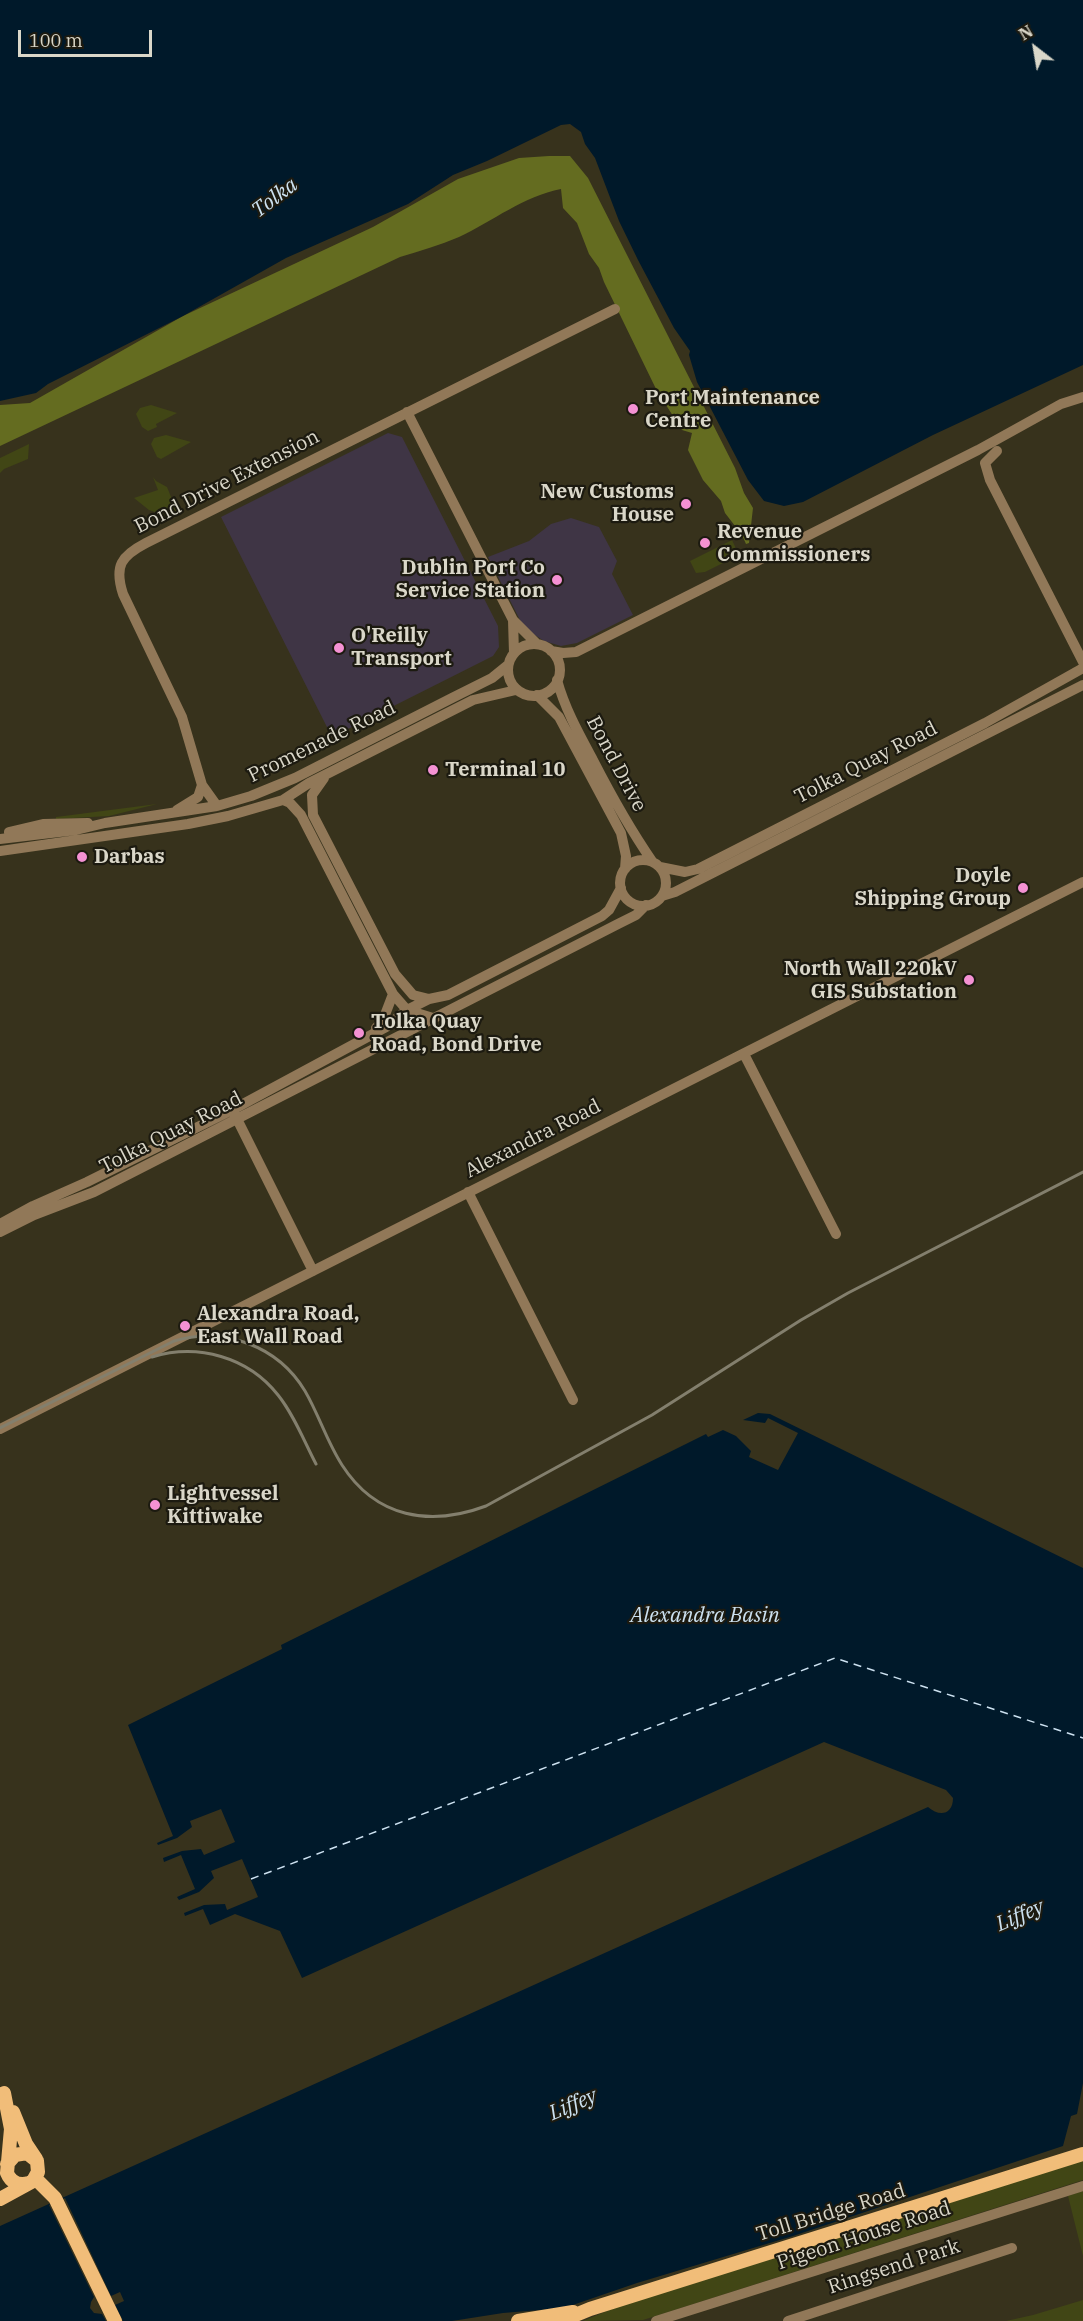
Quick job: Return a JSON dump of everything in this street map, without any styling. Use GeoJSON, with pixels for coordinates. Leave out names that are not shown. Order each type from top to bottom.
{"type":"FeatureCollection","features":[{"type":"Feature","properties":{"kind":"main road"},"geometry":{"type":"LineString","coordinates":[[0,2199],[32,2181],[39,2169],[2,2090]]}},
{"type":"Feature","properties":{"kind":"main road"},"geometry":{"type":"LineString","coordinates":[[2,2090],[10,2129],[5,2171],[14,2182],[22,2185],[32,2181]]}},
{"type":"Feature","properties":{"kind":"main road"},"geometry":{"type":"LineString","coordinates":[[5,2171],[15,2155],[23,2153],[31,2155],[37,2161]]}},
{"type":"Feature","properties":{"kind":"main road","name":"Toll Bridge Road"},"geometry":{"type":"LineString","coordinates":[[561,2321],[590,2309],[1083,2154]]}},
{"type":"Feature","properties":{"kind":"main road"},"geometry":{"type":"LineString","coordinates":[[32,2181],[55,2198],[115,2321]]}},
{"type":"Feature","properties":{"kind":"main road","name":"Toll Bridge Road"},"geometry":{"type":"LineString","coordinates":[[518,2321],[590,2309]]}},
{"type":"Feature","properties":{"kind":"street","name":"Bond Drive Extension"},"geometry":{"type":"LineString","coordinates":[[217,806],[202,785],[182,717],[118,580],[118,570],[127,554],[615,309]]}},
{"type":"Feature","properties":{"kind":"street"},"geometry":{"type":"LineString","coordinates":[[407,412],[513,620],[537,644],[551,651],[563,653],[576,652],[978,450],[1060,404],[1083,397]]}},
{"type":"Feature","properties":{"kind":"street"},"geometry":{"type":"LineString","coordinates":[[997,451],[985,463],[990,480],[1083,662]]}},
{"type":"Feature","properties":{"kind":"street"},"geometry":{"type":"LineString","coordinates":[[513,620],[514,653]]}},
{"type":"Feature","properties":{"kind":"street"},"geometry":{"type":"LineString","coordinates":[[537,644],[525,645],[514,653],[508,665],[510,681],[516,690],[528,695],[548,691],[557,680],[558,663],[551,651]]}},
{"type":"Feature","properties":{"kind":"street","name":"Promenade Road"},"geometry":{"type":"LineString","coordinates":[[0,839],[76,830],[103,823],[217,806],[251,796],[295,778],[492,678],[508,665]]}},
{"type":"Feature","properties":{"kind":"street","name":"Tolka Quay Road"},"geometry":{"type":"LineString","coordinates":[[656,864],[685,872],[698,868],[985,723],[1083,668]]}},
{"type":"Feature","properties":{"kind":"street","name":"Bond Drive"},"geometry":{"type":"LineString","coordinates":[[557,680],[564,704],[612,797],[656,864]]}},
{"type":"Feature","properties":{"kind":"street","name":"Tolka Quay Road"},"geometry":{"type":"LineString","coordinates":[[662,896],[675,892],[1083,685]]}},
{"type":"Feature","properties":{"kind":"street","name":"Promenade Road"},"geometry":{"type":"LineString","coordinates":[[0,851],[188,824],[283,800],[328,773],[473,700],[516,690]]}},
{"type":"Feature","properties":{"kind":"street","name":"Bond Drive"},"geometry":{"type":"LineString","coordinates":[[537,695],[559,717],[621,833],[626,856],[625,869]]}},
{"type":"Feature","properties":{"kind":"street"},"geometry":{"type":"LineString","coordinates":[[328,773],[316,786],[312,795],[313,815],[395,974],[413,995],[429,999]]}},
{"type":"Feature","properties":{"kind":"street"},"geometry":{"type":"LineString","coordinates":[[172,813],[198,797],[202,785]]}},
{"type":"Feature","properties":{"kind":"street"},"geometry":{"type":"LineString","coordinates":[[283,800],[290,803],[301,815],[393,994],[407,1010],[433,1017]]}},
{"type":"Feature","properties":{"kind":"street","name":"Promenade Road"},"geometry":{"type":"LineString","coordinates":[[0,834],[43,825],[103,823]]}},
{"type":"Feature","properties":{"kind":"street"},"geometry":{"type":"LineString","coordinates":[[640,860],[656,864],[666,879],[662,896],[646,905],[633,903],[621,888],[625,869],[640,860]]}},
{"type":"Feature","properties":{"kind":"street","name":"Alexandra Road"},"geometry":{"type":"LineString","coordinates":[[0,1430],[1083,882]]}},
{"type":"Feature","properties":{"kind":"street","name":"Tolka Quay Road"},"geometry":{"type":"LineString","coordinates":[[0,1232],[34,1215],[82,1198],[234,1115],[348,1046],[386,1027],[407,1010],[429,999],[448,995],[602,916],[613,904],[621,888]]}},
{"type":"Feature","properties":{"kind":"street","name":"Tolka Quay Road"},"geometry":{"type":"LineString","coordinates":[[0,1224],[33,1206],[354,1058],[627,920],[646,905]]}},
{"type":"Feature","properties":{"kind":"street"},"geometry":{"type":"LineString","coordinates":[[369,1034],[383,1020],[393,994]]}},
{"type":"Feature","properties":{"kind":"street"},"geometry":{"type":"LineString","coordinates":[[348,1046],[354,1058]]}},
{"type":"Feature","properties":{"kind":"street"},"geometry":{"type":"LineString","coordinates":[[744,1054],[836,1234]]}},
{"type":"Feature","properties":{"kind":"street"},"geometry":{"type":"LineString","coordinates":[[234,1115],[313,1271]]}},
{"type":"Feature","properties":{"kind":"street"},"geometry":{"type":"LineString","coordinates":[[468,1192],[573,1400]]}},
{"type":"Feature","properties":{"kind":"street","name":"Pigeon House Road"},"geometry":{"type":"LineString","coordinates":[[656,2321],[1083,2186]]}},
{"type":"Feature","properties":{"kind":"street","name":"Ringsend Park"},"geometry":{"type":"LineString","coordinates":[[788,2321],[1012,2248]]}},
{"type":"Feature","properties":{"kind":"shaded area"},"geometry":{"type":"Polygon","coordinates":[[[388,433],[402,437],[498,626],[499,647],[493,656],[332,737],[221,517],[388,433]]]}},
{"type":"Feature","properties":{"kind":"shaded area","name":"Dublin Port Co Service Station"},"geometry":{"type":"Polygon","coordinates":[[[571,518],[599,527],[617,561],[612,574],[633,615],[577,643],[561,646],[544,641],[524,628],[488,557],[529,541],[551,524],[571,518]]]}},
{"type":"Feature","properties":{"kind":"green space"},"geometry":{"type":"Polygon","coordinates":[[[570,156],[588,178],[753,508],[749,543],[746,544],[725,513],[721,501],[703,480],[688,450],[692,433],[682,430],[657,391],[599,268],[589,254],[577,223],[563,208],[561,189],[521,203],[459,237],[400,257],[0,446],[0,405],[30,403],[183,316],[373,227],[458,179],[519,158],[570,156]]]}},
{"type":"Feature","properties":{"kind":"green space"},"geometry":{"type":"Polygon","coordinates":[[[151,405],[177,413],[148,431],[142,427],[136,414],[140,408],[151,405]]]}},
{"type":"Feature","properties":{"kind":"green space"},"geometry":{"type":"Polygon","coordinates":[[[166,435],[191,442],[161,459],[157,457],[151,444],[154,438],[166,435]]]}},
{"type":"Feature","properties":{"kind":"green space"},"geometry":{"type":"Polygon","coordinates":[[[29,444],[28,459],[0,473],[0,458],[29,444]]]}},
{"type":"Feature","properties":{"kind":"green space"},"geometry":{"type":"Polygon","coordinates":[[[153,477],[167,487],[178,514],[167,518],[149,510],[134,498],[158,490],[153,477]]]}},
{"type":"Feature","properties":{"kind":"green space"},"geometry":{"type":"Polygon","coordinates":[[[732,540],[739,555],[705,572],[696,573],[690,561],[732,540]]]}},
{"type":"Feature","properties":{"kind":"green space"},"geometry":{"type":"Polygon","coordinates":[[[157,804],[109,816],[56,819],[56,817],[157,804]]]}},
{"type":"Feature","properties":{"kind":"green space"},"geometry":{"type":"Polygon","coordinates":[[[1083,2158],[1083,2180],[643,2320],[583,2321],[626,2303],[1083,2158]]]}},
{"type":"Feature","properties":{"kind":"green space"},"geometry":{"type":"Polygon","coordinates":[[[1083,2191],[1083,2256],[1068,2196],[1083,2191]]]}},
{"type":"Feature","properties":{"kind":"green space"},"geometry":{"type":"Polygon","coordinates":[[[1083,2300],[1083,2321],[1006,2321],[1033,2315],[1083,2300]]]}},
{"type":"Feature","properties":{"kind":"water","name":"Tolka"},"geometry":{"type":"Polygon","coordinates":[[[0,0],[1083,0],[1083,365],[933,435],[803,502],[784,506],[764,501],[748,480],[697,382],[689,355],[690,351],[674,328],[638,260],[619,221],[595,158],[585,144],[581,132],[570,124],[561,125],[453,175],[408,204],[286,258],[183,316],[48,384],[36,393],[0,401],[0,0]]]}},
{"type":"Feature","properties":{"kind":"water"},"geometry":{"type":"Polygon","coordinates":[[[758,1413],[770,1414],[1083,1568],[1083,2083],[1077,2114],[1071,2116],[1063,2146],[793,2236],[637,2283],[564,2308],[503,2313],[452,2321],[0,2321],[0,2226],[928,1807],[941,1813],[951,1808],[953,1798],[946,1790],[824,1742],[302,1978],[280,1931],[235,1914],[210,1925],[203,1909],[185,1916],[184,1913],[204,1905],[225,1904],[227,1910],[258,1897],[242,1859],[211,1871],[214,1878],[199,1892],[179,1900],[177,1897],[195,1889],[181,1855],[164,1862],[163,1858],[182,1851],[201,1849],[204,1855],[235,1842],[221,1809],[190,1821],[192,1827],[177,1838],[158,1845],[157,1843],[173,1836],[128,1725],[282,1649],[281,1645],[706,1434],[708,1437],[723,1430],[736,1436],[751,1451],[749,1457],[778,1470],[798,1433],[768,1418],[765,1423],[743,1420],[758,1413]]]}},
{"type":"Feature","properties":{"kind":"pier"},"geometry":{"type":"Polygon","coordinates":[[[65,2198],[111,2296],[120,2292],[124,2301],[115,2305],[123,2321],[106,2321],[102,2314],[94,2313],[90,2308],[94,2297],[49,2205],[65,2198]]]}},
{"type":"Feature","properties":{"kind":"ferry route"},"geometry":{"type":"LineString","coordinates":[[251,1879],[835,1658],[1083,1738]]}},
{"type":"Feature","properties":{"kind":"railway"},"geometry":{"type":"LineString","coordinates":[[0,1428],[174,1341],[193,1337],[230,1338],[265,1351],[294,1375],[310,1400],[342,1465],[371,1497],[388,1507],[406,1513],[445,1516],[465,1512],[486,1506],[652,1415],[801,1320],[848,1293],[1083,1172]]}},
{"type":"Feature","properties":{"kind":"railway"},"geometry":{"type":"LineString","coordinates":[[152,1357],[169,1353],[204,1353],[221,1356],[252,1371],[266,1382],[284,1403],[316,1464]]}},
{"type":"Feature","properties":{"kind":"place","name":"Port Maintenance Centre"},"geometry":{"type":"Point","coordinates":[633,409]}},
{"type":"Feature","properties":{"kind":"place","name":"New Customs House"},"geometry":{"type":"Point","coordinates":[686,504]}},
{"type":"Feature","properties":{"kind":"place","name":"Revenue Commissioners"},"geometry":{"type":"Point","coordinates":[705,543]}},
{"type":"Feature","properties":{"kind":"place","name":"Dublin Port Co Service Station"},"geometry":{"type":"Point","coordinates":[557,580]}},
{"type":"Feature","properties":{"kind":"place","name":"O'Reilly Transport"},"geometry":{"type":"Point","coordinates":[339,648]}},
{"type":"Feature","properties":{"kind":"place","name":"Terminal 10"},"geometry":{"type":"Point","coordinates":[433,770]}},
{"type":"Feature","properties":{"kind":"place","name":"Darbas"},"geometry":{"type":"Point","coordinates":[82,857]}},
{"type":"Feature","properties":{"kind":"place","name":"Doyle Shipping Group"},"geometry":{"type":"Point","coordinates":[1023,888]}},
{"type":"Feature","properties":{"kind":"place","name":"North Wall 220kV GIS Substation"},"geometry":{"type":"Point","coordinates":[969,980]}},
{"type":"Feature","properties":{"kind":"place","name":"Tolka Quay Road, Bond Drive"},"geometry":{"type":"Point","coordinates":[359,1033]}},
{"type":"Feature","properties":{"kind":"place","name":"Alexandra Road, East Wall Road"},"geometry":{"type":"Point","coordinates":[185,1326]}},
{"type":"Feature","properties":{"kind":"place","name":"Lightvessel Kittiwake"},"geometry":{"type":"Point","coordinates":[155,1505]}},
{"type":"Feature","properties":{"kind":"water label","name":"Alexandra Basin"},"geometry":{"type":"Point","coordinates":[705,1616]}},
{"type":"Feature","properties":{"kind":"water label","name":"Liffey"},"geometry":{"type":"Point","coordinates":[1020,1916]}},
{"type":"Feature","properties":{"kind":"water label","name":"Liffey"},"geometry":{"type":"Point","coordinates":[573,2105]}}]}
